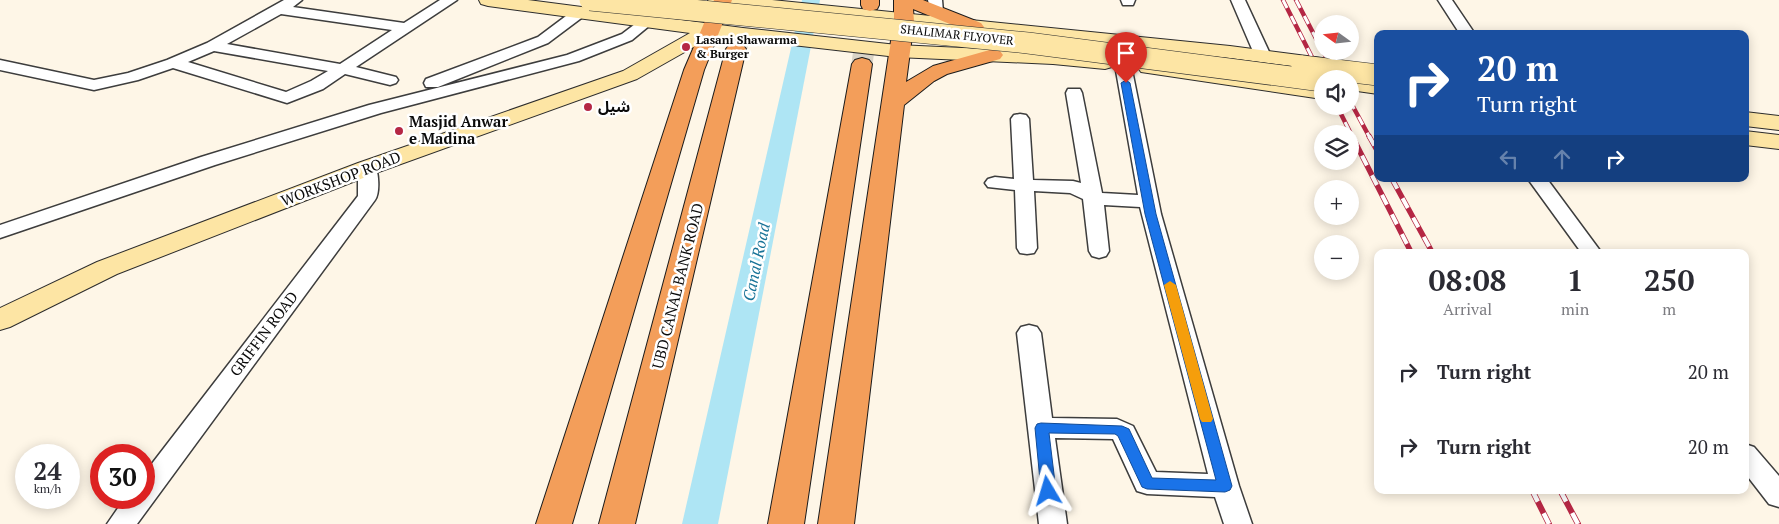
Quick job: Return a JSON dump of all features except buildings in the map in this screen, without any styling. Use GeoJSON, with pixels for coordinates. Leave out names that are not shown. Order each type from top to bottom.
{"type":"FeatureCollection","features":[{"type":"Feature","properties":{"kind":"highway"},"geometry":{"type":"LineString","coordinates":[[554,524],[694,70],[738,39],[722,0]]}},
{"type":"Feature","properties":{"kind":"highway"},"geometry":{"type":"LineString","coordinates":[[836,524],[900,51],[904,20],[904,0],[935,6],[974,27]]}},
{"type":"Feature","properties":{"kind":"highway","name":"UBD CANAL BANK ROAD"},"geometry":{"type":"LineString","coordinates":[[617,524],[738,39]]}},
{"type":"Feature","properties":{"kind":"highway"},"geometry":{"type":"LineString","coordinates":[[786,524],[854,55]]}},
{"type":"Feature","properties":{"kind":"highway"},"geometry":{"type":"LineString","coordinates":[[892,103],[927,77],[940,70],[992,55]]}},
{"type":"Feature","properties":{"kind":"main road"},"geometry":{"type":"LineString","coordinates":[[488,0],[585,6],[648,22],[738,39],[854,55],[900,51],[1066,58],[1314,88]]}},
{"type":"Feature","properties":{"kind":"main road","name":"SHALIMAR FLYOVER"},"geometry":{"type":"LineString","coordinates":[[699,0],[1019,30],[1374,74]]}},
{"type":"Feature","properties":{"kind":"main road"},"geometry":{"type":"LineString","coordinates":[[717,0],[764,6],[866,7],[904,20],[1263,56],[1374,70]]}},
{"type":"Feature","properties":{"kind":"main road","name":"SHALIMAR FLYOVER"},"geometry":{"type":"LineString","coordinates":[[585,6],[1008,41],[1314,88]]}},
{"type":"Feature","properties":{"kind":"main road","name":"WORKSHOP ROAD"},"geometry":{"type":"LineString","coordinates":[[0,320],[108,268],[367,168],[738,39]]}},
{"type":"Feature","properties":{"kind":"main road"},"geometry":{"type":"LineString","coordinates":[[1308,62],[1314,76]]}},
{"type":"Feature","properties":{"kind":"main road"},"geometry":{"type":"LineString","coordinates":[[1359,85],[1374,87]]}},
{"type":"Feature","properties":{"kind":"main road"},"geometry":{"type":"LineString","coordinates":[[1359,98],[1374,100]]}},
{"type":"Feature","properties":{"kind":"main road"},"geometry":{"type":"LineString","coordinates":[[1749,119],[1779,123]]}},
{"type":"Feature","properties":{"kind":"main road"},"geometry":{"type":"LineString","coordinates":[[1749,124],[1779,128]]}},
{"type":"Feature","properties":{"kind":"main road"},"geometry":{"type":"LineString","coordinates":[[1749,138],[1779,142]]}},
{"type":"Feature","properties":{"kind":"main road"},"geometry":{"type":"LineString","coordinates":[[1749,148],[1779,152]]}},
{"type":"Feature","properties":{"kind":"street"},"geometry":{"type":"LineString","coordinates":[[0,66],[94,85],[132,77],[173,63],[212,46],[295,0]]}},
{"type":"Feature","properties":{"kind":"street"},"geometry":{"type":"LineString","coordinates":[[173,63],[287,98],[317,85],[450,0]]}},
{"type":"Feature","properties":{"kind":"street"},"geometry":{"type":"LineString","coordinates":[[1238,0],[1263,56]]}},
{"type":"Feature","properties":{"kind":"street"},"geometry":{"type":"LineString","coordinates":[[1445,0],[1465,30]]}},
{"type":"Feature","properties":{"kind":"street"},"geometry":{"type":"LineString","coordinates":[[375,109],[410,92],[543,40],[585,6]]}},
{"type":"Feature","properties":{"kind":"street"},"geometry":{"type":"LineString","coordinates":[[279,9],[406,28]]}},
{"type":"Feature","properties":{"kind":"street"},"geometry":{"type":"LineString","coordinates":[[0,232],[208,161],[375,109],[573,58],[627,37],[648,22]]}},
{"type":"Feature","properties":{"kind":"street"},"geometry":{"type":"LineString","coordinates":[[212,46],[343,69],[390,80]]}},
{"type":"Feature","properties":{"kind":"street"},"geometry":{"type":"LineString","coordinates":[[1123,65],[1148,201],[1225,486],[1238,524]]}},
{"type":"Feature","properties":{"kind":"street"},"geometry":{"type":"LineString","coordinates":[[0,79],[22,69]]}},
{"type":"Feature","properties":{"kind":"street"},"geometry":{"type":"LineString","coordinates":[[1074,93],[1093,198],[1099,251]]}},
{"type":"Feature","properties":{"kind":"street"},"geometry":{"type":"LineString","coordinates":[[1020,118],[1027,248]]}},
{"type":"Feature","properties":{"kind":"street","name":"GRIFFIN ROAD"},"geometry":{"type":"LineString","coordinates":[[155,479],[368,196],[367,168]]}},
{"type":"Feature","properties":{"kind":"street"},"geometry":{"type":"LineString","coordinates":[[1539,182],[1589,249]]}},
{"type":"Feature","properties":{"kind":"street"},"geometry":{"type":"LineString","coordinates":[[995,183],[1073,186],[1093,198],[1148,201]]}},
{"type":"Feature","properties":{"kind":"street"},"geometry":{"type":"LineString","coordinates":[[1029,333],[1052,524]]}},
{"type":"Feature","properties":{"kind":"street"},"geometry":{"type":"LineString","coordinates":[[1041,428],[1117,429],[1124,433],[1147,483],[1225,486]]}},
{"type":"Feature","properties":{"kind":"street"},"geometry":{"type":"LineString","coordinates":[[1749,459],[1779,496]]}},
{"type":"Feature","properties":{"kind":"street"},"geometry":{"type":"LineString","coordinates":[[121,524],[133,509]]}},
{"type":"Feature","properties":{"kind":"waterway","name":"Canal Road"},"geometry":{"type":"LineString","coordinates":[[700,524],[811,0]]}},
{"type":"Feature","properties":{"kind":"tunnel"},"geometry":{"type":"LineString","coordinates":[[736,49],[753,0]]}},
{"type":"Feature","properties":{"kind":"tunnel"},"geometry":{"type":"LineString","coordinates":[[862,64],[870,5]]}},
{"type":"Feature","properties":{"kind":"railway"},"geometry":{"type":"LineString","coordinates":[[1283,0],[1318,70]]}},
{"type":"Feature","properties":{"kind":"railway"},"geometry":{"type":"LineString","coordinates":[[1296,0],[1314,35]]}},
{"type":"Feature","properties":{"kind":"railway"},"geometry":{"type":"LineString","coordinates":[[1328,60],[1333,70]]}},
{"type":"Feature","properties":{"kind":"railway"},"geometry":{"type":"LineString","coordinates":[[1342,115],[1346,125]]}},
{"type":"Feature","properties":{"kind":"railway"},"geometry":{"type":"LineString","coordinates":[[1358,115],[1370,138]]}},
{"type":"Feature","properties":{"kind":"railway"},"geometry":{"type":"LineString","coordinates":[[1369,136],[1374,145]]}},
{"type":"Feature","properties":{"kind":"railway"},"geometry":{"type":"LineString","coordinates":[[1359,150],[1374,179]]}},
{"type":"Feature","properties":{"kind":"railway"},"geometry":{"type":"LineString","coordinates":[[1375,182],[1409,249]]}},
{"type":"Feature","properties":{"kind":"railway"},"geometry":{"type":"LineString","coordinates":[[1394,182],[1430,249]]}},
{"type":"Feature","properties":{"kind":"railway"},"geometry":{"type":"LineString","coordinates":[[1534,494],[1549,524]]}},
{"type":"Feature","properties":{"kind":"railway"},"geometry":{"type":"LineString","coordinates":[[1562,494],[1578,524]]}},
{"type":"Feature","properties":{"kind":"slow traffic"},"geometry":{"type":"LineString","coordinates":[[1170,285],[1206,419]]}},
{"type":"Feature","properties":{"kind":"place","name":"Lasani Shawarma & Burger"},"geometry":{"type":"Point","coordinates":[686,47]}},
{"type":"Feature","properties":{"kind":"place","name":"شیل"},"geometry":{"type":"Point","coordinates":[588,107]}},
{"type":"Feature","properties":{"kind":"place","name":"Masjid Anwar e Madina"},"geometry":{"type":"Point","coordinates":[399,131]}},
{"type":"Feature","properties":{"kind":"route"},"geometry":{"type":"LineString","coordinates":[[1048,491],[1041,428],[1117,429],[1124,433],[1147,483],[1157,485],[1225,486],[1151,214],[1126,83]]}}]}
